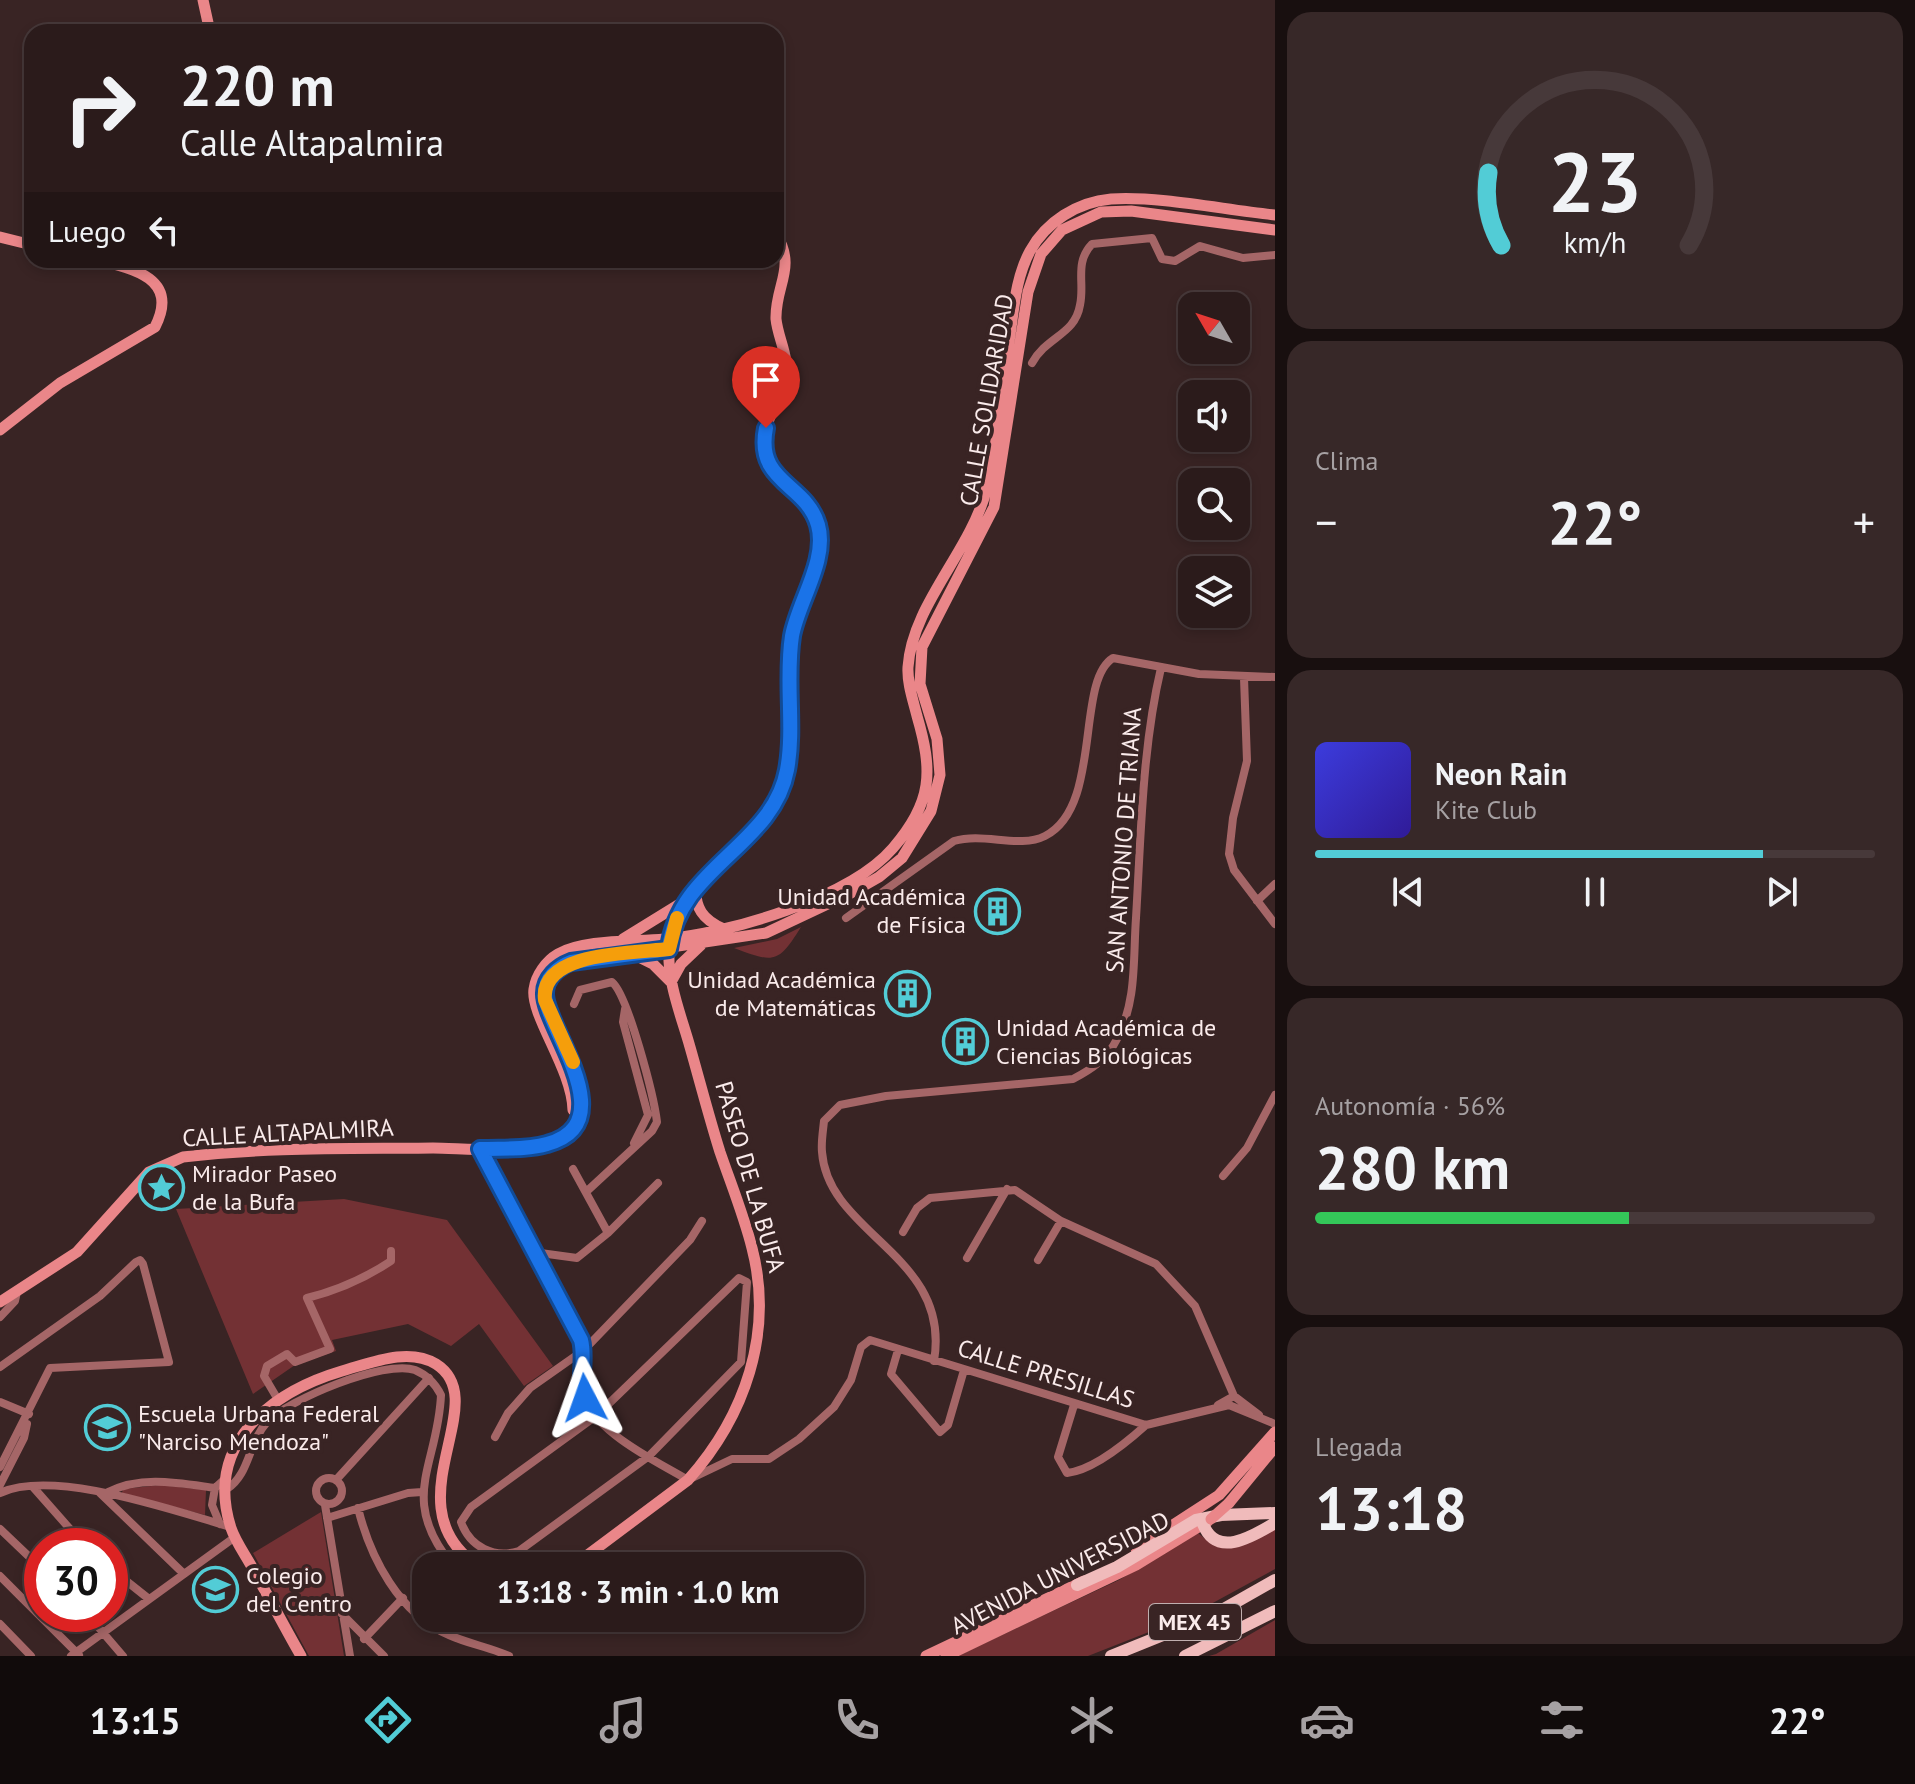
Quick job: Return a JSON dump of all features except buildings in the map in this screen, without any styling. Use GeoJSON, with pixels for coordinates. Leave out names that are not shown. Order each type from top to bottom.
{"type":"FeatureCollection","features":[{"type":"Feature","properties":{"kind":"main road"},"geometry":{"type":"LineString","coordinates":[[203,0],[208,24]]}},
{"type":"Feature","properties":{"kind":"main road","name":"CALLE SOLIDARIDAD"},"geometry":{"type":"LineString","coordinates":[[669,944],[779,914],[872,867],[899,841],[920,809],[929,768],[910,692],[910,651],[920,623],[960,552],[982,504],[1016,289],[1026,259],[1037,240],[1067,213],[1114,199],[1275,215]]}},
{"type":"Feature","properties":{"kind":"main road","name":"CALLE SOLIDARIDAD"},"geometry":{"type":"LineString","coordinates":[[669,944],[701,945],[766,933],[851,893],[879,877],[902,858],[927,820],[938,789],[940,763],[937,739],[920,684],[922,647],[994,507],[1028,292],[1033,272],[1045,248],[1077,221],[1116,211],[1275,230]]}},
{"type":"Feature","properties":{"kind":"main road"},"geometry":{"type":"LineString","coordinates":[[0,237],[24,243]]}},
{"type":"Feature","properties":{"kind":"main road"},"geometry":{"type":"LineString","coordinates":[[669,944],[686,899],[696,884],[755,828],[782,788],[788,766],[792,637],[819,546],[816,520],[770,469],[764,451],[766,428],[783,389],[787,367],[776,313],[786,271],[784,250]]}},
{"type":"Feature","properties":{"kind":"main road"},"geometry":{"type":"LineString","coordinates":[[0,430],[60,383],[155,327],[162,303],[155,283],[129,268]]}},
{"type":"Feature","properties":{"kind":"main road"},"geometry":{"type":"LineString","coordinates":[[696,884],[698,908],[711,923],[725,929]]}},
{"type":"Feature","properties":{"kind":"main road"},"geometry":{"type":"LineString","coordinates":[[575,1122],[568,1080],[535,1006],[534,988],[544,967],[558,954],[616,942],[634,934],[686,899]]}},
{"type":"Feature","properties":{"kind":"main road"},"geometry":{"type":"LineString","coordinates":[[616,942],[669,944]]}},
{"type":"Feature","properties":{"kind":"main road"},"geometry":{"type":"LineString","coordinates":[[575,1122],[579,1083],[545,1000],[547,982],[557,969],[571,962],[631,954],[669,944]]}},
{"type":"Feature","properties":{"kind":"main road","name":"PASEO DE LA BUFA"},"geometry":{"type":"LineString","coordinates":[[592,1552],[688,1480],[718,1442],[735,1413],[756,1352],[761,1300],[752,1247],[714,1134],[671,982],[669,944]]}},
{"type":"Feature","properties":{"kind":"main road"},"geometry":{"type":"LineString","coordinates":[[631,954],[653,964],[671,982],[681,964],[701,945]]}},
{"type":"Feature","properties":{"kind":"main road","name":"CALLE ALTAPALMIRA"},"geometry":{"type":"LineString","coordinates":[[0,1302],[89,1241],[149,1172],[183,1157],[546,1145],[561,1138],[575,1122]]}},
{"type":"Feature","properties":{"kind":"main road"},"geometry":{"type":"LineString","coordinates":[[301,1656],[229,1529],[223,1485],[246,1430],[277,1398],[329,1375],[403,1356],[436,1365],[450,1381],[455,1413],[438,1491],[440,1512],[460,1552]]}},
{"type":"Feature","properties":{"kind":"main road","name":"AVENIDA UNIVERSIDAD"},"geometry":{"type":"LineString","coordinates":[[927,1656],[1077,1585],[1219,1495],[1275,1432]]}},
{"type":"Feature","properties":{"kind":"main road","name":"AVENIDA UNIVERSIDAD"},"geometry":{"type":"LineString","coordinates":[[949,1655],[1136,1565],[1202,1524],[1229,1503],[1275,1447]]}},
{"type":"Feature","properties":{"kind":"main road"},"geometry":{"type":"LineString","coordinates":[[1077,1585],[1117,1567],[1196,1520],[1221,1515],[1275,1513]]}},
{"type":"Feature","properties":{"kind":"main road"},"geometry":{"type":"LineString","coordinates":[[1202,1524],[1214,1539],[1230,1544],[1275,1523]]}},
{"type":"Feature","properties":{"kind":"main road","name":"MEX 45"},"geometry":{"type":"LineString","coordinates":[[1111,1656],[1215,1614],[1275,1580]]}},
{"type":"Feature","properties":{"kind":"main road","name":"MEX 45"},"geometry":{"type":"LineString","coordinates":[[1185,1656],[1275,1611]]}},
{"type":"Feature","properties":{"kind":"street"},"geometry":{"type":"LineString","coordinates":[[1032,363],[1047,341],[1071,327],[1080,306],[1080,270],[1085,250],[1092,244],[1152,238],[1162,259],[1175,261],[1200,246],[1243,258],[1275,255]]}},
{"type":"Feature","properties":{"kind":"street"},"geometry":{"type":"LineString","coordinates":[[846,918],[954,841],[975,835],[1034,840],[1058,827],[1081,778],[1097,679],[1107,661],[1119,657],[1161,668],[1244,678],[1275,677]]}},
{"type":"Feature","properties":{"kind":"street","name":"SAN ANTONIO DE TRIANA"},"geometry":{"type":"LineString","coordinates":[[934,1361],[938,1337],[935,1314],[909,1272],[849,1209],[832,1183],[821,1153],[824,1121],[840,1105],[886,1096],[1073,1079],[1098,1066],[1118,1038],[1135,980],[1135,922],[1152,705],[1161,668]]}},
{"type":"Feature","properties":{"kind":"street"},"geometry":{"type":"LineString","coordinates":[[1244,678],[1247,761],[1233,818],[1229,854],[1234,870],[1275,924]]}},
{"type":"Feature","properties":{"kind":"street"},"geometry":{"type":"LineString","coordinates":[[1257,901],[1275,884]]}},
{"type":"Feature","properties":{"kind":"street"},"geometry":{"type":"LineString","coordinates":[[574,1004],[580,990],[612,982],[618,987],[625,1009],[623,1022],[648,1115],[632,1147],[586,1192]]}},
{"type":"Feature","properties":{"kind":"street"},"geometry":{"type":"LineString","coordinates":[[1223,1176],[1247,1148],[1275,1095]]}},
{"type":"Feature","properties":{"kind":"street"},"geometry":{"type":"LineString","coordinates":[[480,1149],[584,1350],[581,1388],[596,1416],[649,1456],[688,1480]]}},
{"type":"Feature","properties":{"kind":"street"},"geometry":{"type":"LineString","coordinates":[[573,1169],[608,1233]]}},
{"type":"Feature","properties":{"kind":"street"},"geometry":{"type":"LineString","coordinates":[[533,1252],[571,1259],[608,1233],[658,1183]]}},
{"type":"Feature","properties":{"kind":"street"},"geometry":{"type":"LineString","coordinates":[[967,1258],[1007,1189]]}},
{"type":"Feature","properties":{"kind":"street"},"geometry":{"type":"LineString","coordinates":[[903,1232],[917,1208],[930,1198],[1015,1190],[1061,1221],[1156,1264],[1195,1306],[1234,1396],[1263,1419]]}},
{"type":"Feature","properties":{"kind":"street"},"geometry":{"type":"LineString","coordinates":[[495,1437],[508,1413],[530,1388],[584,1350],[690,1240],[702,1221]]}},
{"type":"Feature","properties":{"kind":"street"},"geometry":{"type":"LineString","coordinates":[[1038,1260],[1061,1221]]}},
{"type":"Feature","properties":{"kind":"street"},"geometry":{"type":"LineString","coordinates":[[277,1398],[264,1376],[267,1366],[287,1354],[295,1362],[330,1349],[307,1298],[341,1289],[368,1276],[391,1261],[391,1251]]}},
{"type":"Feature","properties":{"kind":"street"},"geometry":{"type":"LineString","coordinates":[[0,1367],[100,1296],[136,1262],[140,1260],[143,1264],[169,1362],[50,1368],[0,1466]]}},
{"type":"Feature","properties":{"kind":"street"},"geometry":{"type":"LineString","coordinates":[[739,1278],[747,1282],[741,1362],[649,1456],[519,1551],[505,1556],[481,1548],[464,1530],[464,1515],[596,1416],[739,1278]]}},
{"type":"Feature","properties":{"kind":"street"},"geometry":{"type":"LineString","coordinates":[[0,1317],[15,1301],[17,1292]]}},
{"type":"Feature","properties":{"kind":"street","name":"CALLE PRESILLAS"},"geometry":{"type":"LineString","coordinates":[[688,1480],[732,1459],[769,1459],[799,1439],[834,1407],[851,1380],[864,1343],[870,1340],[1146,1425],[1217,1405],[1234,1396]]}},
{"type":"Feature","properties":{"kind":"street"},"geometry":{"type":"LineString","coordinates":[[898,1350],[891,1374],[935,1431],[940,1432],[948,1425],[964,1370]]}},
{"type":"Feature","properties":{"kind":"street"},"geometry":{"type":"LineString","coordinates":[[103,1492],[160,1480],[223,1485],[242,1475],[259,1432],[293,1402],[341,1383],[395,1369],[413,1369],[429,1378],[441,1395],[422,1492],[426,1519],[445,1552]]}},
{"type":"Feature","properties":{"kind":"street"},"geometry":{"type":"LineString","coordinates":[[336,1480],[429,1378]]}},
{"type":"Feature","properties":{"kind":"street"},"geometry":{"type":"LineString","coordinates":[[0,1402],[29,1414]]}},
{"type":"Feature","properties":{"kind":"street"},"geometry":{"type":"LineString","coordinates":[[1074,1405],[1058,1457],[1060,1467],[1067,1473],[1101,1457],[1146,1425]]}},
{"type":"Feature","properties":{"kind":"street"},"geometry":{"type":"LineString","coordinates":[[1217,1405],[1229,1405],[1275,1424]]}},
{"type":"Feature","properties":{"kind":"street"},"geometry":{"type":"LineString","coordinates":[[0,1485],[24,1438],[29,1414]]}},
{"type":"Feature","properties":{"kind":"street"},"geometry":{"type":"LineString","coordinates":[[325,1505],[337,1502],[342,1495],[342,1486],[336,1480],[323,1479],[317,1486],[318,1499],[325,1505],[350,1656]]}},
{"type":"Feature","properties":{"kind":"street"},"geometry":{"type":"LineString","coordinates":[[33,1487],[69,1528]]}},
{"type":"Feature","properties":{"kind":"street"},"geometry":{"type":"LineString","coordinates":[[0,1493],[12,1488],[33,1487],[103,1492],[229,1529],[184,1574],[128,1614]]}},
{"type":"Feature","properties":{"kind":"street"},"geometry":{"type":"LineString","coordinates":[[103,1492],[184,1574]]}},
{"type":"Feature","properties":{"kind":"street"},"geometry":{"type":"LineString","coordinates":[[327,1518],[422,1492]]}},
{"type":"Feature","properties":{"kind":"street"},"geometry":{"type":"LineString","coordinates":[[358,1508],[377,1563],[412,1608]]}},
{"type":"Feature","properties":{"kind":"street"},"geometry":{"type":"LineString","coordinates":[[0,1529],[24,1552]]}},
{"type":"Feature","properties":{"kind":"street"},"geometry":{"type":"LineString","coordinates":[[0,1576],[76,1655],[104,1632]]}},
{"type":"Feature","properties":{"kind":"street"},"geometry":{"type":"LineString","coordinates":[[128,1582],[149,1599]]}},
{"type":"Feature","properties":{"kind":"street"},"geometry":{"type":"LineString","coordinates":[[364,1639],[403,1598]]}},
{"type":"Feature","properties":{"kind":"street"},"geometry":{"type":"LineString","coordinates":[[342,1614],[384,1656]]}},
{"type":"Feature","properties":{"kind":"street"},"geometry":{"type":"LineString","coordinates":[[0,1624],[31,1656]]}},
{"type":"Feature","properties":{"kind":"street"},"geometry":{"type":"LineString","coordinates":[[106,1632],[123,1656]]}},
{"type":"Feature","properties":{"kind":"street"},"geometry":{"type":"LineString","coordinates":[[444,1632],[509,1656]]}},
{"type":"Feature","properties":{"kind":"shaded area"},"geometry":{"type":"Polygon","coordinates":[[[801,927],[786,948],[774,957],[758,956],[734,948],[777,939],[801,927]]]}},
{"type":"Feature","properties":{"kind":"shaded area"},"geometry":{"type":"Polygon","coordinates":[[[344,1199],[447,1220],[553,1366],[524,1386],[479,1324],[451,1346],[408,1324],[332,1340],[336,1351],[295,1365],[253,1394],[176,1209],[344,1199]]]}},
{"type":"Feature","properties":{"kind":"shaded area"},"geometry":{"type":"Polygon","coordinates":[[[161,1485],[206,1490],[205,1515],[122,1493],[123,1489],[161,1485]]]}},
{"type":"Feature","properties":{"kind":"shaded area"},"geometry":{"type":"Polygon","coordinates":[[[321,1512],[344,1656],[309,1656],[253,1553],[321,1512]]]}},
{"type":"Feature","properties":{"kind":"shaded area"},"geometry":{"type":"Polygon","coordinates":[[[1275,1528],[1275,1569],[1187,1617],[1088,1656],[957,1656],[1119,1580],[1198,1533],[1218,1545],[1236,1546],[1275,1528]]]}},
{"type":"Feature","properties":{"kind":"shaded area"},"geometry":{"type":"Polygon","coordinates":[[[1275,1620],[1275,1656],[1209,1656],[1216,1654],[1275,1620]]]}},
{"type":"Feature","properties":{"kind":"slow traffic"},"geometry":{"type":"LineString","coordinates":[[573,1062],[545,1000],[544,992],[552,975],[571,962],[669,949],[677,918]]}},
{"type":"Feature","properties":{"kind":"place","name":"Unidad Académica de Física"},"geometry":{"type":"Point","coordinates":[997,911]}},
{"type":"Feature","properties":{"kind":"place","name":"Unidad Académica de Matemáticas"},"geometry":{"type":"Point","coordinates":[907,994]}},
{"type":"Feature","properties":{"kind":"place","name":"Unidad Académica de Ciencias Biológicas"},"geometry":{"type":"Point","coordinates":[965,1042]}},
{"type":"Feature","properties":{"kind":"place","name":"Mirador Paseo de la Bufa"},"geometry":{"type":"Point","coordinates":[161,1188]}},
{"type":"Feature","properties":{"kind":"place","name":"Escuela Urbana Federal \"Narciso Mendoza\""},"geometry":{"type":"Point","coordinates":[107,1428]}},
{"type":"Feature","properties":{"kind":"place","name":"Colegio del Centro"},"geometry":{"type":"Point","coordinates":[215,1590]}},
{"type":"Feature","properties":{"kind":"route"},"geometry":{"type":"LineString","coordinates":[[585,1398],[580,1378],[584,1350],[581,1340],[480,1149],[546,1145],[568,1132],[577,1115],[579,1083],[570,1054],[545,1000],[547,982],[557,969],[571,962],[669,949],[675,922],[690,892],[755,828],[782,788],[788,766],[792,637],[818,556],[820,538],[816,520],[809,508],[770,469],[764,451],[766,428]]}}]}
